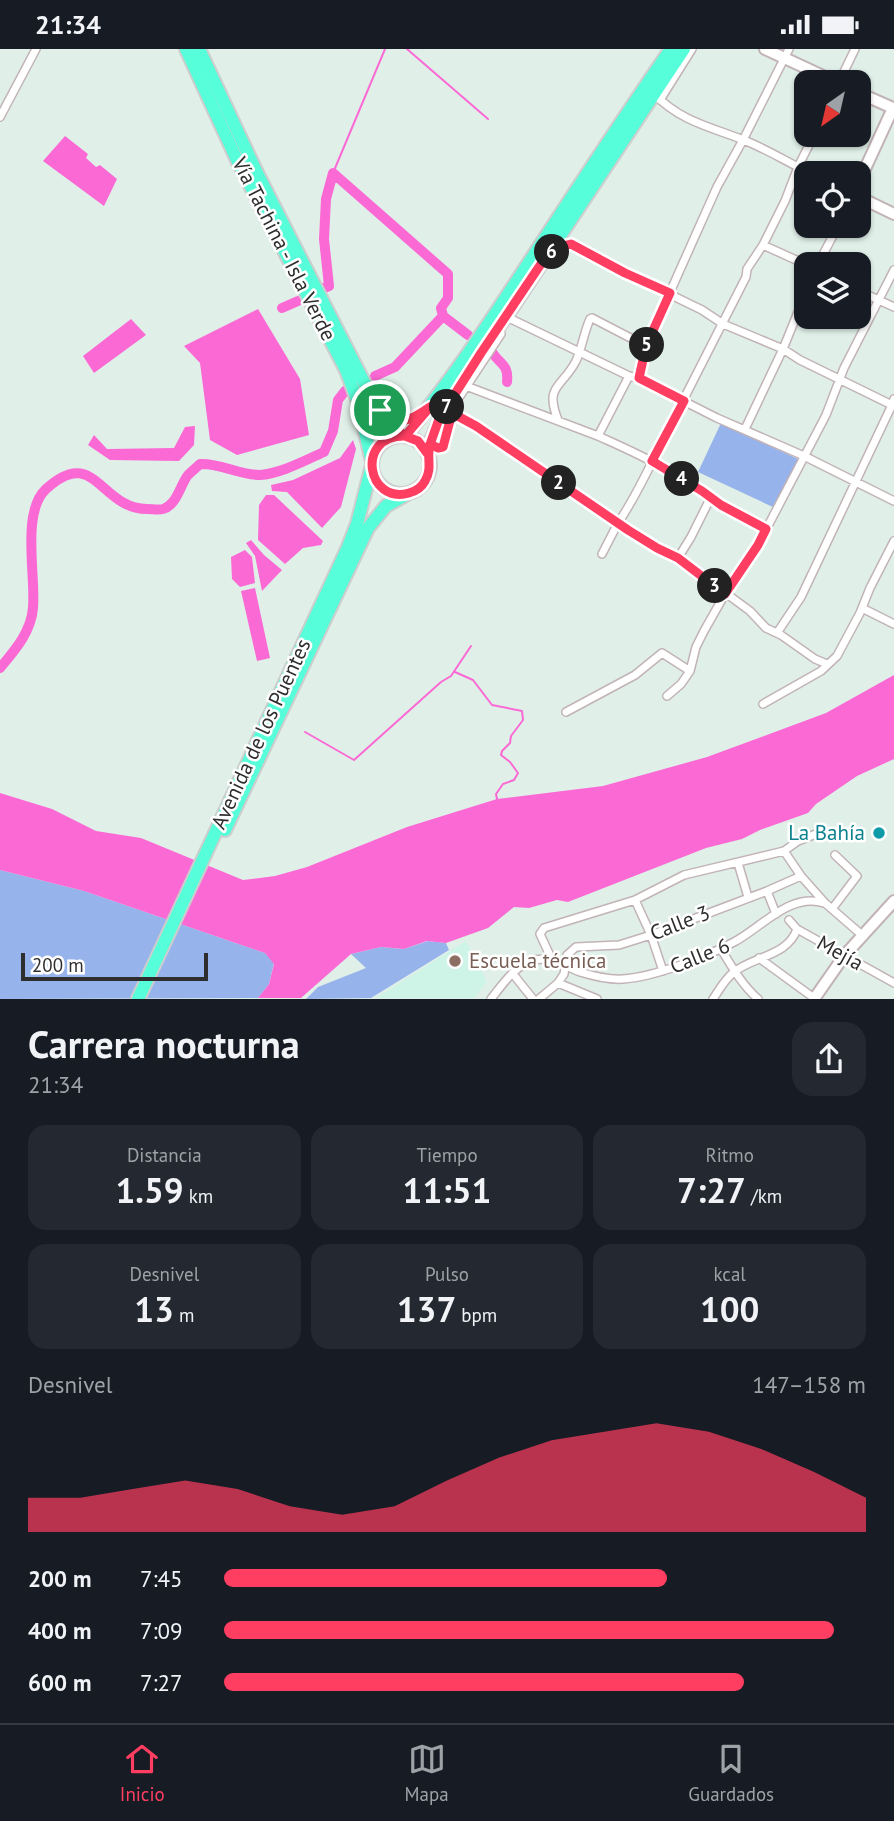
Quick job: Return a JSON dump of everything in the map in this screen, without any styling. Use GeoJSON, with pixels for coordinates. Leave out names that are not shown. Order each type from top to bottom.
{"type":"FeatureCollection","features":[{"type":"Feature","properties":{"kind":"main road","name":"Vía Tachina - Isla Verde"},"geometry":{"type":"LineString","coordinates":[[186,49],[237,159],[346,370],[358,402],[371,460]]}},
{"type":"Feature","properties":{"kind":"main road"},"geometry":{"type":"LineString","coordinates":[[405,436],[430,407],[474,346],[671,49]]}},
{"type":"Feature","properties":{"kind":"main road"},"geometry":{"type":"LineString","coordinates":[[429,449],[405,436],[392,437],[375,450],[371,460],[375,479],[384,489],[393,493],[407,494],[421,487],[430,468],[429,449],[439,419],[509,317],[545,258],[657,97],[684,49]]}},
{"type":"Feature","properties":{"kind":"main road","name":"Vía Tachina - Isla Verde"},"geometry":{"type":"LineString","coordinates":[[200,50],[257,173],[360,375],[380,410],[405,436]]}},
{"type":"Feature","properties":{"kind":"main road"},"geometry":{"type":"LineString","coordinates":[[380,410],[393,419],[404,421],[430,407]]}},
{"type":"Feature","properties":{"kind":"main road","name":"Avenida de los Puentes"},"geometry":{"type":"LineString","coordinates":[[138,999],[150,982],[223,825],[348,547],[359,515],[371,460]]}},
{"type":"Feature","properties":{"kind":"main road","name":"Avenida de los Puentes"},"geometry":{"type":"LineString","coordinates":[[223,825],[368,528],[386,506],[407,494]]}},
{"type":"Feature","properties":{"kind":"main road","name":"Avenida de los Puentes"},"geometry":{"type":"LineString","coordinates":[[147,999],[150,982]]}},
{"type":"Feature","properties":{"kind":"street"},"geometry":{"type":"LineString","coordinates":[[0,117],[36,49]]}},
{"type":"Feature","properties":{"kind":"street"},"geometry":{"type":"LineString","coordinates":[[692,49],[657,97],[694,122],[743,140],[794,165]]}},
{"type":"Feature","properties":{"kind":"street"},"geometry":{"type":"LineString","coordinates":[[765,49],[787,54],[816,70]]}},
{"type":"Feature","properties":{"kind":"street"},"geometry":{"type":"LineString","coordinates":[[844,70],[855,49]]}},
{"type":"Feature","properties":{"kind":"street"},"geometry":{"type":"LineString","coordinates":[[639,378],[646,346],[717,187],[787,54]]}},
{"type":"Feature","properties":{"kind":"street"},"geometry":{"type":"LineString","coordinates":[[869,161],[894,107],[872,98]]}},
{"type":"Feature","properties":{"kind":"street"},"geometry":{"type":"LineString","coordinates":[[603,554],[640,488],[746,277],[747,269],[763,245],[785,201],[794,177]]}},
{"type":"Feature","properties":{"kind":"street"},"geometry":{"type":"LineString","coordinates":[[871,203],[894,214]]}},
{"type":"Feature","properties":{"kind":"street"},"geometry":{"type":"LineString","coordinates":[[545,258],[559,247],[571,244],[670,293],[723,324],[783,349],[800,360],[893,403],[801,597],[777,632]]}},
{"type":"Feature","properties":{"kind":"street"},"geometry":{"type":"LineString","coordinates":[[763,245],[794,259]]}},
{"type":"Feature","properties":{"kind":"street"},"geometry":{"type":"LineString","coordinates":[[667,696],[681,684],[690,671],[696,647],[725,594],[758,545],[826,415],[839,379],[894,270]]}},
{"type":"Feature","properties":{"kind":"street"},"geometry":{"type":"LineString","coordinates":[[871,297],[894,307]]}},
{"type":"Feature","properties":{"kind":"street"},"geometry":{"type":"LineString","coordinates":[[429,449],[443,447],[456,402],[509,317],[579,353],[639,378],[716,418],[804,456],[894,501]]}},
{"type":"Feature","properties":{"kind":"street"},"geometry":{"type":"LineString","coordinates":[[558,420],[553,406],[554,393],[576,362],[592,318],[646,346]]}},
{"type":"Feature","properties":{"kind":"street"},"geometry":{"type":"LineString","coordinates":[[744,429],[794,322]]}},
{"type":"Feature","properties":{"kind":"street"},"geometry":{"type":"LineString","coordinates":[[598,436],[629,376]]}},
{"type":"Feature","properties":{"kind":"street"},"geometry":{"type":"LineString","coordinates":[[466,386],[598,436],[652,461],[711,496],[721,505],[766,529]]}},
{"type":"Feature","properties":{"kind":"street"},"geometry":{"type":"LineString","coordinates":[[452,413],[476,426],[618,523],[678,558],[750,611],[766,628],[777,632],[815,659],[827,664]]}},
{"type":"Feature","properties":{"kind":"street"},"geometry":{"type":"LineString","coordinates":[[678,558],[711,496]]}},
{"type":"Feature","properties":{"kind":"street"},"geometry":{"type":"LineString","coordinates":[[763,704],[821,671],[837,656],[894,541]]}},
{"type":"Feature","properties":{"kind":"street"},"geometry":{"type":"LineString","coordinates":[[862,608],[894,624]]}},
{"type":"Feature","properties":{"kind":"street"},"geometry":{"type":"LineString","coordinates":[[566,712],[635,675],[663,653],[690,671]]}},
{"type":"Feature","properties":{"kind":"street"},"geometry":{"type":"LineString","coordinates":[[491,999],[520,967],[534,960],[552,960],[540,934],[544,928],[635,900],[684,875],[784,851],[798,841],[824,833]]}},
{"type":"Feature","properties":{"kind":"street"},"geometry":{"type":"LineString","coordinates":[[784,851],[801,876],[825,903],[862,935]]}},
{"type":"Feature","properties":{"kind":"street"},"geometry":{"type":"LineString","coordinates":[[832,909],[858,876],[835,855]]}},
{"type":"Feature","properties":{"kind":"street"},"geometry":{"type":"LineString","coordinates":[[738,863],[748,897]]}},
{"type":"Feature","properties":{"kind":"street","name":"Calle 3"},"geometry":{"type":"LineString","coordinates":[[566,966],[567,955],[576,947],[619,945],[651,935],[801,876]]}},
{"type":"Feature","properties":{"kind":"street"},"geometry":{"type":"LineString","coordinates":[[767,891],[776,913]]}},
{"type":"Feature","properties":{"kind":"street"},"geometry":{"type":"LineString","coordinates":[[635,900],[663,971]]}},
{"type":"Feature","properties":{"kind":"street","name":"Calle 6"},"geometry":{"type":"LineString","coordinates":[[552,960],[601,977],[622,979],[663,971],[722,949],[776,913],[805,901],[825,903]]}},
{"type":"Feature","properties":{"kind":"street"},"geometry":{"type":"LineString","coordinates":[[759,958],[814,998],[844,956],[894,901]]}},
{"type":"Feature","properties":{"kind":"street","name":"Mejía"},"geometry":{"type":"LineString","coordinates":[[789,920],[797,929],[894,983]]}},
{"type":"Feature","properties":{"kind":"street"},"geometry":{"type":"LineString","coordinates":[[713,999],[734,972],[785,947],[797,929]]}},
{"type":"Feature","properties":{"kind":"street"},"geometry":{"type":"LineString","coordinates":[[722,949],[734,972],[757,998]]}},
{"type":"Feature","properties":{"kind":"street"},"geometry":{"type":"LineString","coordinates":[[539,999],[558,983],[566,966]]}},
{"type":"Feature","properties":{"kind":"street"},"geometry":{"type":"LineString","coordinates":[[513,974],[533,999]]}},
{"type":"Feature","properties":{"kind":"street"},"geometry":{"type":"LineString","coordinates":[[558,983],[597,999]]}},
{"type":"Feature","properties":{"kind":"shaded area"},"geometry":{"type":"Polygon","coordinates":[[[65,136],[88,154],[86,158],[96,167],[100,165],[117,179],[104,206],[43,161],[65,136]]]}},
{"type":"Feature","properties":{"kind":"shaded area"},"geometry":{"type":"Polygon","coordinates":[[[258,309],[300,379],[309,435],[237,455],[210,440],[200,363],[184,346],[258,309]]]}},
{"type":"Feature","properties":{"kind":"shaded area"},"geometry":{"type":"Polygon","coordinates":[[[131,319],[146,335],[94,373],[83,356],[131,319]]]}},
{"type":"Feature","properties":{"kind":"shaded area"},"geometry":{"type":"Polygon","coordinates":[[[721,423],[798,459],[775,508],[698,472],[721,423]]]}},
{"type":"Feature","properties":{"kind":"shaded area"},"geometry":{"type":"Polygon","coordinates":[[[195,426],[194,445],[179,461],[110,460],[88,445],[94,435],[107,449],[174,448],[185,427],[195,426]]]}},
{"type":"Feature","properties":{"kind":"shaded area"},"geometry":{"type":"Polygon","coordinates":[[[353,440],[356,449],[341,507],[322,528],[287,492],[272,491],[271,485],[293,480],[340,458],[353,440]]]}},
{"type":"Feature","properties":{"kind":"shaded area"},"geometry":{"type":"Polygon","coordinates":[[[266,495],[274,495],[323,541],[321,545],[303,548],[285,564],[258,540],[259,505],[266,495]]]}},
{"type":"Feature","properties":{"kind":"shaded area"},"geometry":{"type":"Polygon","coordinates":[[[251,540],[282,570],[262,591],[255,556],[246,543],[251,540]]]}},
{"type":"Feature","properties":{"kind":"shaded area"},"geometry":{"type":"Polygon","coordinates":[[[245,550],[252,557],[255,583],[240,587],[232,579],[231,557],[245,550]]]}},
{"type":"Feature","properties":{"kind":"shaded area"},"geometry":{"type":"Polygon","coordinates":[[[255,588],[270,658],[257,661],[241,591],[255,588]]]}},
{"type":"Feature","properties":{"kind":"shaded area"},"geometry":{"type":"Polygon","coordinates":[[[894,675],[894,759],[857,776],[816,804],[808,813],[742,839],[706,848],[568,902],[557,900],[529,908],[514,907],[488,928],[446,943],[427,941],[404,949],[381,947],[351,954],[301,998],[258,998],[269,984],[274,964],[265,953],[84,891],[0,870],[0,793],[52,809],[96,831],[141,838],[243,880],[275,876],[307,867],[407,827],[497,799],[603,786],[707,757],[826,713],[894,675]]]}},
{"type":"Feature","properties":{"kind":"shaded area"},"geometry":{"type":"Polygon","coordinates":[[[0,870],[84,891],[265,953],[274,963],[269,984],[258,998],[0,999],[0,870]]]}},
{"type":"Feature","properties":{"kind":"shaded area"},"geometry":{"type":"Polygon","coordinates":[[[428,941],[446,943],[449,950],[371,998],[306,999],[318,987],[366,968],[351,954],[381,947],[404,949],[428,941]]]}},
{"type":"Feature","properties":{"kind":"shaded area","name":"Escuela técnica"},"geometry":{"type":"Polygon","coordinates":[[[466,941],[487,982],[474,998],[376,998],[466,941]]]}},
{"type":"Feature","properties":{"kind":"waterway"},"geometry":{"type":"LineString","coordinates":[[333,173],[385,49]]}},
{"type":"Feature","properties":{"kind":"waterway"},"geometry":{"type":"LineString","coordinates":[[407,49],[488,119]]}},
{"type":"Feature","properties":{"kind":"waterway"},"geometry":{"type":"LineString","coordinates":[[324,288],[329,286],[324,239],[326,199],[333,173],[448,274],[448,298],[441,308],[443,316],[468,335]]}},
{"type":"Feature","properties":{"kind":"waterway"},"geometry":{"type":"LineString","coordinates":[[282,308],[298,301]]}},
{"type":"Feature","properties":{"kind":"waterway"},"geometry":{"type":"LineString","coordinates":[[375,376],[395,367],[443,316]]}},
{"type":"Feature","properties":{"kind":"waterway"},"geometry":{"type":"LineString","coordinates":[[492,352],[505,368],[507,382]]}},
{"type":"Feature","properties":{"kind":"waterway"},"geometry":{"type":"LineString","coordinates":[[0,668],[21,640],[32,617],[32,528],[38,499],[46,489],[62,477],[76,473],[87,476],[118,500],[131,506],[161,509],[172,503],[188,475],[200,464],[260,475],[284,469],[324,452],[333,431],[338,400],[345,391]]}},
{"type":"Feature","properties":{"kind":"waterway"},"geometry":{"type":"LineString","coordinates":[[305,732],[354,760],[451,676],[471,646]]}},
{"type":"Feature","properties":{"kind":"waterway"},"geometry":{"type":"LineString","coordinates":[[455,672],[473,680],[492,705],[522,711],[523,720],[501,755],[518,773],[514,780],[503,784],[496,794],[497,799]]}},
{"type":"Feature","properties":{"kind":"place","name":"La Bahía"},"geometry":{"type":"Point","coordinates":[879,833]}},
{"type":"Feature","properties":{"kind":"place","name":"Escuela técnica"},"geometry":{"type":"Point","coordinates":[455,961]}},
{"type":"Feature","properties":{"kind":"route"},"geometry":{"type":"LineString","coordinates":[[380,410],[393,419],[404,421],[430,407],[405,436],[418,441],[427,453],[434,431],[439,419],[545,258],[559,247],[571,244],[670,293],[646,346],[639,378],[684,401],[652,461],[721,505],[766,529],[725,594],[678,558],[628,530],[476,426],[452,413],[443,447],[430,444],[427,453],[430,468],[424,483],[412,492],[393,493],[377,483],[372,463],[375,450],[381,444],[392,437],[404,436],[380,410]]}}]}
